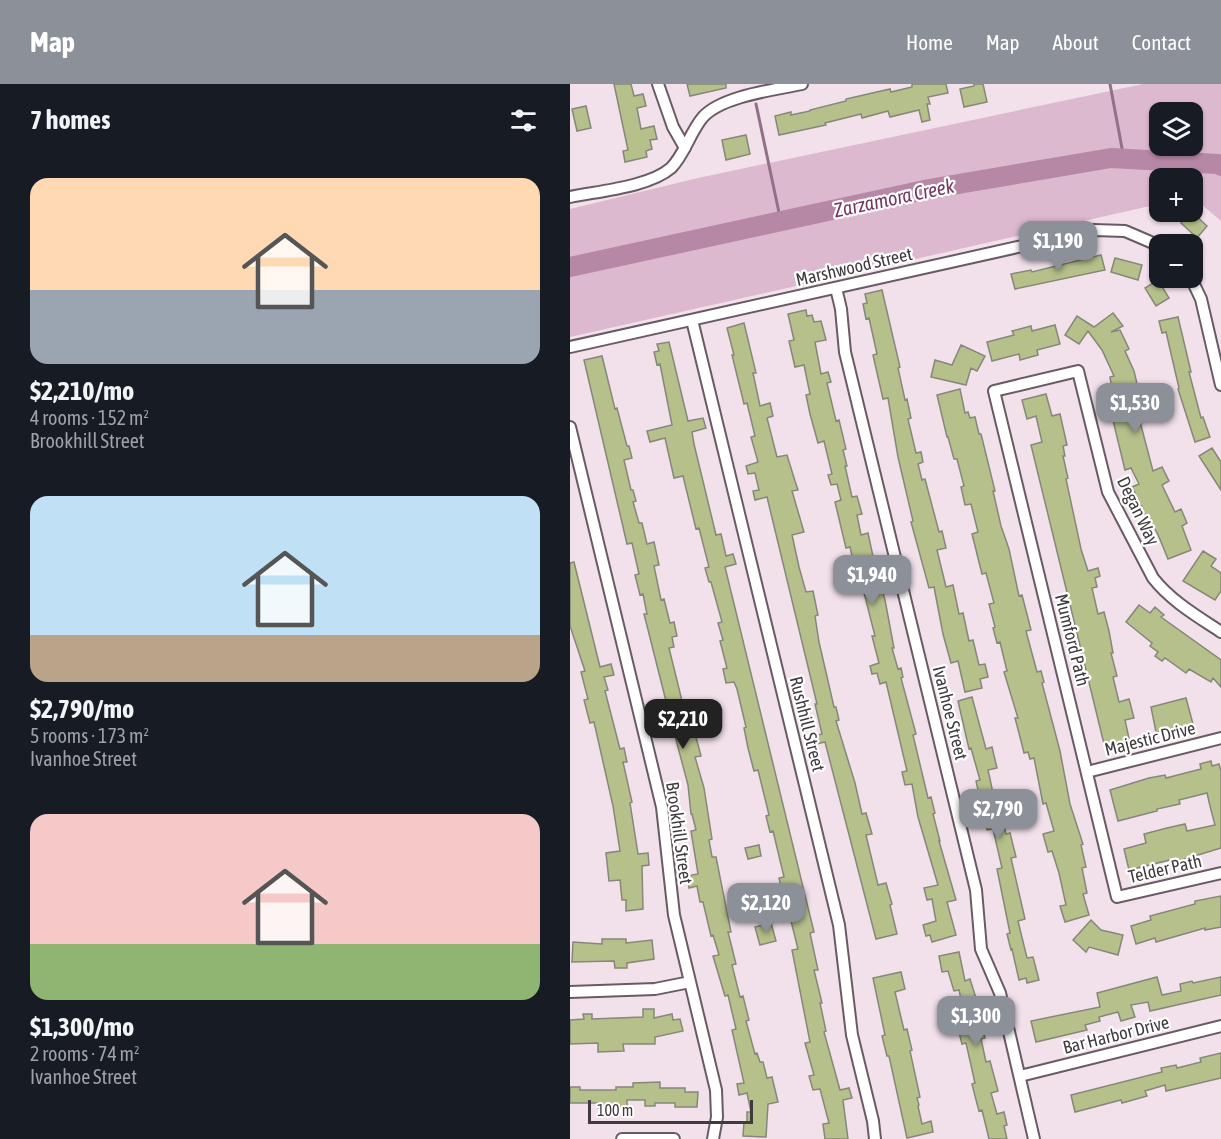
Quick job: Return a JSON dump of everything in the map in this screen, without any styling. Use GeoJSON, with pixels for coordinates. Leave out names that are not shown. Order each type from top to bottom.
{"type":"FeatureCollection","features":[{"type":"Feature","properties":{"kind":"street"},"geometry":{"type":"LineString","coordinates":[[658,84],[669,117],[685,148]]}},
{"type":"Feature","properties":{"kind":"street"},"geometry":{"type":"LineString","coordinates":[[570,197],[639,183],[657,176],[671,167],[703,117],[716,107],[735,100],[802,84]]}},
{"type":"Feature","properties":{"kind":"street","name":"Marshwood Street"},"geometry":{"type":"LineString","coordinates":[[570,347],[1094,230],[1125,231],[1149,240]]}},
{"type":"Feature","properties":{"kind":"street","name":"Ivanhoe Street"},"geometry":{"type":"LineString","coordinates":[[836,288],[848,363],[976,890],[981,949],[1000,993],[1034,1139]]}},
{"type":"Feature","properties":{"kind":"street"},"geometry":{"type":"LineString","coordinates":[[1196,288],[1201,298],[1221,385]]}},
{"type":"Feature","properties":{"kind":"street","name":"Rushhill Street"},"geometry":{"type":"LineString","coordinates":[[692,320],[839,925],[852,1035],[873,1121],[875,1139]]}},
{"type":"Feature","properties":{"kind":"street","name":"Degan Way"},"geometry":{"type":"LineString","coordinates":[[994,391],[1078,371],[1108,492],[1153,578],[1178,603],[1221,632]]}},
{"type":"Feature","properties":{"kind":"street","name":"Mumford Path"},"geometry":{"type":"LineString","coordinates":[[994,391],[1117,897]]}},
{"type":"Feature","properties":{"kind":"street","name":"Brookhill Street"},"geometry":{"type":"LineString","coordinates":[[570,427],[662,807],[670,889],[716,1090],[717,1117],[712,1139]]}},
{"type":"Feature","properties":{"kind":"street","name":"Majestic Drive"},"geometry":{"type":"LineString","coordinates":[[1087,771],[1221,738]]}},
{"type":"Feature","properties":{"kind":"street","name":"Telder Path"},"geometry":{"type":"LineString","coordinates":[[1117,897],[1221,873]]}},
{"type":"Feature","properties":{"kind":"street"},"geometry":{"type":"LineString","coordinates":[[570,992],[655,989],[690,982]]}},
{"type":"Feature","properties":{"kind":"street","name":"Bar Harbor Drive"},"geometry":{"type":"LineString","coordinates":[[1020,1076],[1221,1026]]}},
{"type":"Feature","properties":{"kind":"street"},"geometry":{"type":"LineString","coordinates":[[622,1139],[674,1139]]}},
{"type":"Feature","properties":{"kind":"shaded area"},"geometry":{"type":"Polygon","coordinates":[[[1143,84],[1221,84],[1221,221],[1203,206],[1203,168],[1149,168],[1149,206],[570,337],[570,209],[698,178],[1143,84]]]}},
{"type":"Feature","properties":{"kind":"building"},"geometry":{"type":"Polygon","coordinates":[[[614,84],[631,84],[634,96],[643,94],[646,106],[637,108],[641,129],[654,126],[657,139],[650,140],[652,149],[646,151],[647,157],[625,162],[623,151],[628,150],[614,84]]]}},
{"type":"Feature","properties":{"kind":"building"},"geometry":{"type":"Polygon","coordinates":[[[687,84],[726,84],[726,88],[690,96],[687,84]]]}},
{"type":"Feature","properties":{"kind":"building"},"geometry":{"type":"Polygon","coordinates":[[[912,84],[946,84],[948,93],[928,97],[930,120],[922,122],[919,110],[890,117],[888,111],[862,118],[861,114],[825,123],[826,125],[779,135],[775,116],[810,111],[846,101],[846,99],[890,89],[891,92],[912,87],[912,84]]]}},
{"type":"Feature","properties":{"kind":"building"},"geometry":{"type":"Polygon","coordinates":[[[974,84],[983,84],[987,102],[964,107],[960,89],[974,86],[974,84]]]}},
{"type":"Feature","properties":{"kind":"building"},"geometry":{"type":"Polygon","coordinates":[[[586,106],[591,128],[577,131],[572,109],[586,106]]]}},
{"type":"Feature","properties":{"kind":"building"},"geometry":{"type":"Polygon","coordinates":[[[746,135],[750,154],[726,160],[722,140],[746,135]]]}},
{"type":"Feature","properties":{"kind":"building"},"geometry":{"type":"Polygon","coordinates":[[[1203,222],[1207,226],[1200,234],[1193,234],[1181,223],[1203,222]]]}},
{"type":"Feature","properties":{"kind":"building"},"geometry":{"type":"Polygon","coordinates":[[[1101,255],[1105,270],[1015,289],[1011,274],[1031,270],[1032,272],[1101,255]]]}},
{"type":"Feature","properties":{"kind":"building"},"geometry":{"type":"Polygon","coordinates":[[[1115,258],[1142,265],[1138,280],[1111,272],[1115,258]]]}},
{"type":"Feature","properties":{"kind":"building"},"geometry":{"type":"Polygon","coordinates":[[[1149,286],[1149,288],[1163,288],[1169,298],[1156,306],[1145,288],[1149,286]]]}},
{"type":"Feature","properties":{"kind":"building"},"geometry":{"type":"Polygon","coordinates":[[[882,290],[900,367],[898,368],[905,400],[907,399],[911,418],[908,419],[916,453],[921,452],[923,462],[918,464],[922,480],[925,479],[939,532],[942,531],[946,548],[937,550],[946,587],[953,585],[959,614],[963,613],[969,641],[973,640],[979,665],[985,664],[988,677],[980,679],[982,688],[965,692],[958,661],[951,663],[934,587],[929,588],[911,522],[913,521],[898,457],[888,398],[883,399],[873,355],[877,354],[869,318],[866,319],[863,304],[867,303],[865,294],[882,290]]]}},
{"type":"Feature","properties":{"kind":"building"},"geometry":{"type":"Polygon","coordinates":[[[806,310],[807,316],[812,315],[814,322],[821,321],[826,340],[815,342],[821,374],[828,372],[831,382],[827,383],[836,421],[839,420],[846,449],[843,450],[847,466],[845,466],[852,497],[857,496],[862,514],[857,515],[861,535],[868,533],[880,589],[882,589],[885,600],[894,648],[892,648],[898,669],[901,668],[903,677],[901,678],[916,734],[913,735],[956,900],[947,902],[956,935],[932,942],[930,935],[926,936],[923,925],[936,921],[932,899],[927,900],[924,888],[938,885],[918,817],[912,784],[905,785],[902,772],[907,771],[886,682],[880,684],[877,673],[872,674],[870,666],[879,663],[872,636],[875,636],[860,577],[857,578],[850,547],[846,548],[835,502],[841,500],[837,484],[831,485],[828,475],[832,474],[824,441],[818,443],[806,395],[810,394],[804,365],[795,367],[789,341],[794,340],[788,314],[806,310]]]}},
{"type":"Feature","properties":{"kind":"building"},"geometry":{"type":"Polygon","coordinates":[[[1113,313],[1123,326],[1111,332],[1120,330],[1129,349],[1125,351],[1134,371],[1144,413],[1138,414],[1153,471],[1162,467],[1169,481],[1162,485],[1175,512],[1181,509],[1187,523],[1182,526],[1191,550],[1168,559],[1132,487],[1139,484],[1131,468],[1125,470],[1110,408],[1115,407],[1110,377],[1114,376],[1102,350],[1088,331],[1079,344],[1065,335],[1077,316],[1094,327],[1113,313]]]}},
{"type":"Feature","properties":{"kind":"building"},"geometry":{"type":"Polygon","coordinates":[[[1178,317],[1201,418],[1203,417],[1210,437],[1195,442],[1178,389],[1166,332],[1162,333],[1159,321],[1178,317]]]}},
{"type":"Feature","properties":{"kind":"building"},"geometry":{"type":"Polygon","coordinates":[[[744,323],[756,373],[753,373],[760,406],[770,403],[773,416],[767,418],[777,457],[787,455],[798,490],[792,491],[804,532],[792,535],[799,567],[806,592],[813,591],[818,615],[815,616],[819,642],[839,720],[836,721],[862,814],[866,813],[872,834],[866,835],[878,885],[886,883],[892,904],[890,905],[897,934],[876,939],[825,742],[816,744],[814,736],[822,734],[815,704],[817,704],[767,497],[755,500],[753,491],[759,490],[755,473],[748,474],[746,466],[758,462],[751,437],[755,436],[747,403],[744,404],[727,328],[744,323]]]}},
{"type":"Feature","properties":{"kind":"building"},"geometry":{"type":"Polygon","coordinates":[[[1055,325],[1060,344],[1037,350],[1038,355],[1020,360],[1019,354],[992,361],[987,342],[1014,335],[1012,331],[1031,326],[1032,331],[1055,325]]]}},
{"type":"Feature","properties":{"kind":"building"},"geometry":{"type":"Polygon","coordinates":[[[669,342],[688,421],[703,418],[706,428],[692,432],[694,444],[716,535],[721,534],[726,556],[733,554],[736,564],[725,567],[814,932],[810,933],[818,970],[814,970],[822,1003],[820,1003],[826,1031],[824,1032],[840,1090],[849,1088],[852,1098],[843,1100],[848,1139],[825,1139],[823,1124],[829,1123],[820,1089],[813,1090],[809,1076],[814,1075],[805,1043],[810,1042],[792,950],[798,949],[791,921],[797,919],[788,890],[782,891],[779,878],[784,877],[773,831],[770,832],[766,816],[769,815],[758,770],[754,771],[748,748],[744,728],[746,727],[737,689],[734,682],[726,683],[723,669],[727,668],[718,623],[722,622],[705,568],[709,567],[699,528],[696,529],[683,476],[674,478],[665,438],[650,442],[647,431],[672,425],[660,364],[657,365],[654,352],[659,351],[657,344],[669,342]]]}},
{"type":"Feature","properties":{"kind":"building"},"geometry":{"type":"Polygon","coordinates":[[[961,345],[985,356],[977,371],[971,368],[966,385],[931,377],[935,360],[952,365],[961,345]]]}},
{"type":"Feature","properties":{"kind":"building"},"geometry":{"type":"Polygon","coordinates":[[[602,356],[615,409],[617,408],[632,458],[624,460],[636,501],[633,502],[639,523],[642,523],[647,544],[654,542],[659,565],[654,566],[661,600],[664,599],[670,623],[674,622],[677,636],[672,637],[674,647],[669,648],[683,705],[686,704],[701,756],[695,757],[704,788],[712,839],[709,840],[712,857],[716,857],[731,932],[728,932],[736,964],[732,965],[740,997],[743,996],[749,1020],[746,1021],[755,1054],[757,1053],[760,1062],[763,1062],[767,1078],[772,1077],[778,1102],[768,1104],[766,1137],[743,1136],[747,1112],[751,1112],[747,1093],[739,1095],[737,1084],[744,1083],[732,1030],[736,1029],[728,995],[725,996],[713,956],[719,955],[713,935],[711,936],[703,902],[700,902],[697,886],[689,888],[687,876],[698,874],[691,831],[696,830],[691,814],[688,785],[671,721],[675,720],[671,704],[667,705],[644,614],[647,614],[643,594],[640,595],[635,575],[639,574],[632,543],[627,544],[584,360],[602,356]]]}},
{"type":"Feature","properties":{"kind":"building"},"geometry":{"type":"Polygon","coordinates":[[[960,389],[965,413],[968,412],[970,418],[975,417],[979,434],[981,434],[1001,526],[1009,549],[1019,596],[1022,595],[1031,630],[1026,631],[1037,672],[1041,671],[1044,682],[1042,683],[1060,751],[1070,804],[1083,844],[1081,845],[1086,867],[1082,868],[1087,893],[1083,894],[1089,915],[1065,922],[1060,906],[1066,905],[1059,873],[1052,851],[1048,852],[1043,834],[1054,831],[1046,803],[1043,804],[1034,758],[1030,759],[1028,752],[1024,753],[1015,718],[1018,718],[1004,672],[1007,671],[1000,642],[997,643],[993,628],[995,627],[989,604],[994,603],[986,573],[982,574],[972,534],[978,532],[971,504],[965,505],[961,487],[964,486],[957,459],[954,459],[947,437],[937,395],[960,389]]]}},
{"type":"Feature","properties":{"kind":"building"},"geometry":{"type":"Polygon","coordinates":[[[1046,394],[1052,416],[1060,414],[1067,445],[1063,446],[1068,478],[1066,479],[1081,549],[1088,571],[1098,568],[1100,576],[1095,578],[1097,587],[1092,588],[1098,614],[1104,612],[1109,631],[1113,653],[1111,653],[1117,676],[1113,677],[1119,702],[1129,699],[1134,718],[1125,720],[1130,743],[1105,748],[1031,445],[1042,442],[1036,416],[1027,419],[1022,400],[1046,394]]]}},
{"type":"Feature","properties":{"kind":"building"},"geometry":{"type":"Polygon","coordinates":[[[1212,448],[1221,462],[1221,490],[1199,456],[1212,448]]]}},
{"type":"Feature","properties":{"kind":"building"},"geometry":{"type":"Polygon","coordinates":[[[1203,551],[1216,559],[1211,566],[1221,573],[1221,591],[1215,600],[1183,581],[1203,551]]]}},
{"type":"Feature","properties":{"kind":"building"},"geometry":{"type":"Polygon","coordinates":[[[574,562],[600,667],[611,664],[614,675],[604,677],[608,690],[605,691],[620,749],[624,748],[627,762],[623,762],[632,802],[630,803],[638,854],[648,853],[649,865],[642,866],[643,909],[626,911],[626,900],[622,900],[620,880],[609,881],[606,853],[620,851],[613,806],[594,722],[590,723],[584,700],[588,699],[581,672],[585,671],[570,626],[570,563],[574,562]]]}},
{"type":"Feature","properties":{"kind":"building"},"geometry":{"type":"Polygon","coordinates":[[[1139,605],[1150,613],[1155,607],[1164,615],[1161,617],[1221,660],[1221,687],[1213,678],[1211,682],[1189,669],[1186,673],[1165,658],[1162,661],[1155,656],[1158,652],[1150,646],[1152,643],[1126,622],[1139,605]]]}},
{"type":"Feature","properties":{"kind":"building"},"geometry":{"type":"Polygon","coordinates":[[[972,697],[986,749],[992,747],[997,768],[988,770],[997,811],[1000,810],[1006,834],[1010,833],[1016,857],[1011,858],[1025,919],[1018,921],[1027,958],[1033,957],[1039,980],[1027,983],[1026,978],[1019,980],[1007,934],[1010,933],[997,869],[1002,868],[993,829],[987,830],[976,781],[980,780],[971,748],[969,749],[958,701],[972,697]]]}},
{"type":"Feature","properties":{"kind":"building"},"geometry":{"type":"Polygon","coordinates":[[[1186,698],[1193,724],[1156,732],[1151,707],[1186,698]]]}},
{"type":"Feature","properties":{"kind":"building"},"geometry":{"type":"Polygon","coordinates":[[[1211,761],[1212,766],[1219,764],[1221,771],[1221,848],[1175,862],[1174,859],[1129,870],[1124,849],[1146,843],[1144,834],[1185,824],[1187,831],[1215,825],[1207,793],[1179,800],[1180,804],[1118,821],[1110,790],[1149,778],[1165,775],[1166,778],[1201,769],[1200,764],[1211,761]]]}},
{"type":"Feature","properties":{"kind":"building"},"geometry":{"type":"Polygon","coordinates":[[[759,845],[761,856],[748,859],[745,848],[759,845]]]}},
{"type":"Feature","properties":{"kind":"building"},"geometry":{"type":"Polygon","coordinates":[[[1221,896],[1221,927],[1205,930],[1205,928],[1156,942],[1155,938],[1136,944],[1131,926],[1151,920],[1150,916],[1195,904],[1195,901],[1221,896]]]}},
{"type":"Feature","properties":{"kind":"building"},"geometry":{"type":"Polygon","coordinates":[[[1091,920],[1101,930],[1123,935],[1118,955],[1089,947],[1086,952],[1073,940],[1091,920]]]}},
{"type":"Feature","properties":{"kind":"building"},"geometry":{"type":"Polygon","coordinates":[[[771,923],[776,941],[760,945],[755,927],[771,923]]]}},
{"type":"Feature","properties":{"kind":"building"},"geometry":{"type":"Polygon","coordinates":[[[602,939],[626,939],[626,943],[652,940],[654,959],[627,963],[627,968],[615,968],[614,961],[572,962],[573,942],[602,944],[602,939]]]}},
{"type":"Feature","properties":{"kind":"building"},"geometry":{"type":"Polygon","coordinates":[[[959,952],[965,981],[970,979],[975,995],[985,1038],[981,1039],[986,1062],[990,1061],[998,1091],[991,1093],[997,1114],[1004,1112],[1007,1139],[989,1139],[982,1110],[979,1111],[972,1084],[975,1083],[966,1043],[962,1044],[956,1021],[966,1019],[959,990],[954,991],[948,971],[942,972],[939,956],[959,952]]]}},
{"type":"Feature","properties":{"kind":"building"},"geometry":{"type":"Polygon","coordinates":[[[901,972],[905,989],[895,992],[904,1030],[907,1029],[912,1050],[910,1051],[920,1097],[917,1098],[922,1124],[931,1121],[933,1132],[907,1138],[889,1056],[887,1056],[882,1036],[885,1035],[873,978],[901,972]]]}},
{"type":"Feature","properties":{"kind":"building"},"geometry":{"type":"Polygon","coordinates":[[[1157,977],[1162,995],[1181,991],[1180,984],[1221,977],[1221,995],[1150,1011],[1148,1002],[1131,1005],[1135,1017],[1121,1021],[1118,1012],[1099,1017],[1100,1021],[1085,1025],[1087,1030],[1036,1042],[1031,1021],[1100,1007],[1097,993],[1157,977]]]}},
{"type":"Feature","properties":{"kind":"building"},"geometry":{"type":"Polygon","coordinates":[[[643,1009],[654,1009],[654,1018],[672,1014],[673,1020],[680,1019],[683,1031],[655,1037],[655,1044],[623,1044],[624,1051],[598,1052],[598,1043],[570,1044],[570,1020],[584,1019],[583,1014],[592,1014],[592,1019],[643,1017],[643,1009]]]}},
{"type":"Feature","properties":{"kind":"building"},"geometry":{"type":"Polygon","coordinates":[[[1221,1053],[1221,1078],[1166,1091],[1165,1085],[1145,1091],[1147,1096],[1075,1112],[1071,1095],[1162,1072],[1161,1068],[1176,1065],[1177,1068],[1201,1062],[1200,1058],[1221,1053]]]}},
{"type":"Feature","properties":{"kind":"building"},"geometry":{"type":"Polygon","coordinates":[[[660,1082],[660,1088],[685,1088],[685,1092],[698,1092],[697,1107],[675,1107],[675,1103],[655,1103],[655,1106],[645,1106],[645,1100],[627,1100],[627,1107],[598,1108],[598,1103],[570,1103],[570,1087],[580,1087],[580,1090],[616,1090],[616,1087],[633,1087],[633,1083],[660,1082]]]}},
{"type":"Feature","properties":{"kind":"waterway"},"geometry":{"type":"LineString","coordinates":[[1110,84],[1124,159]]}},
{"type":"Feature","properties":{"kind":"waterway"},"geometry":{"type":"LineString","coordinates":[[756,104],[781,222]]}},
{"type":"Feature","properties":{"kind":"waterway","name":"Zarzamora Creek"},"geometry":{"type":"LineString","coordinates":[[570,267],[929,189],[1111,158],[1221,166]]}}]}
